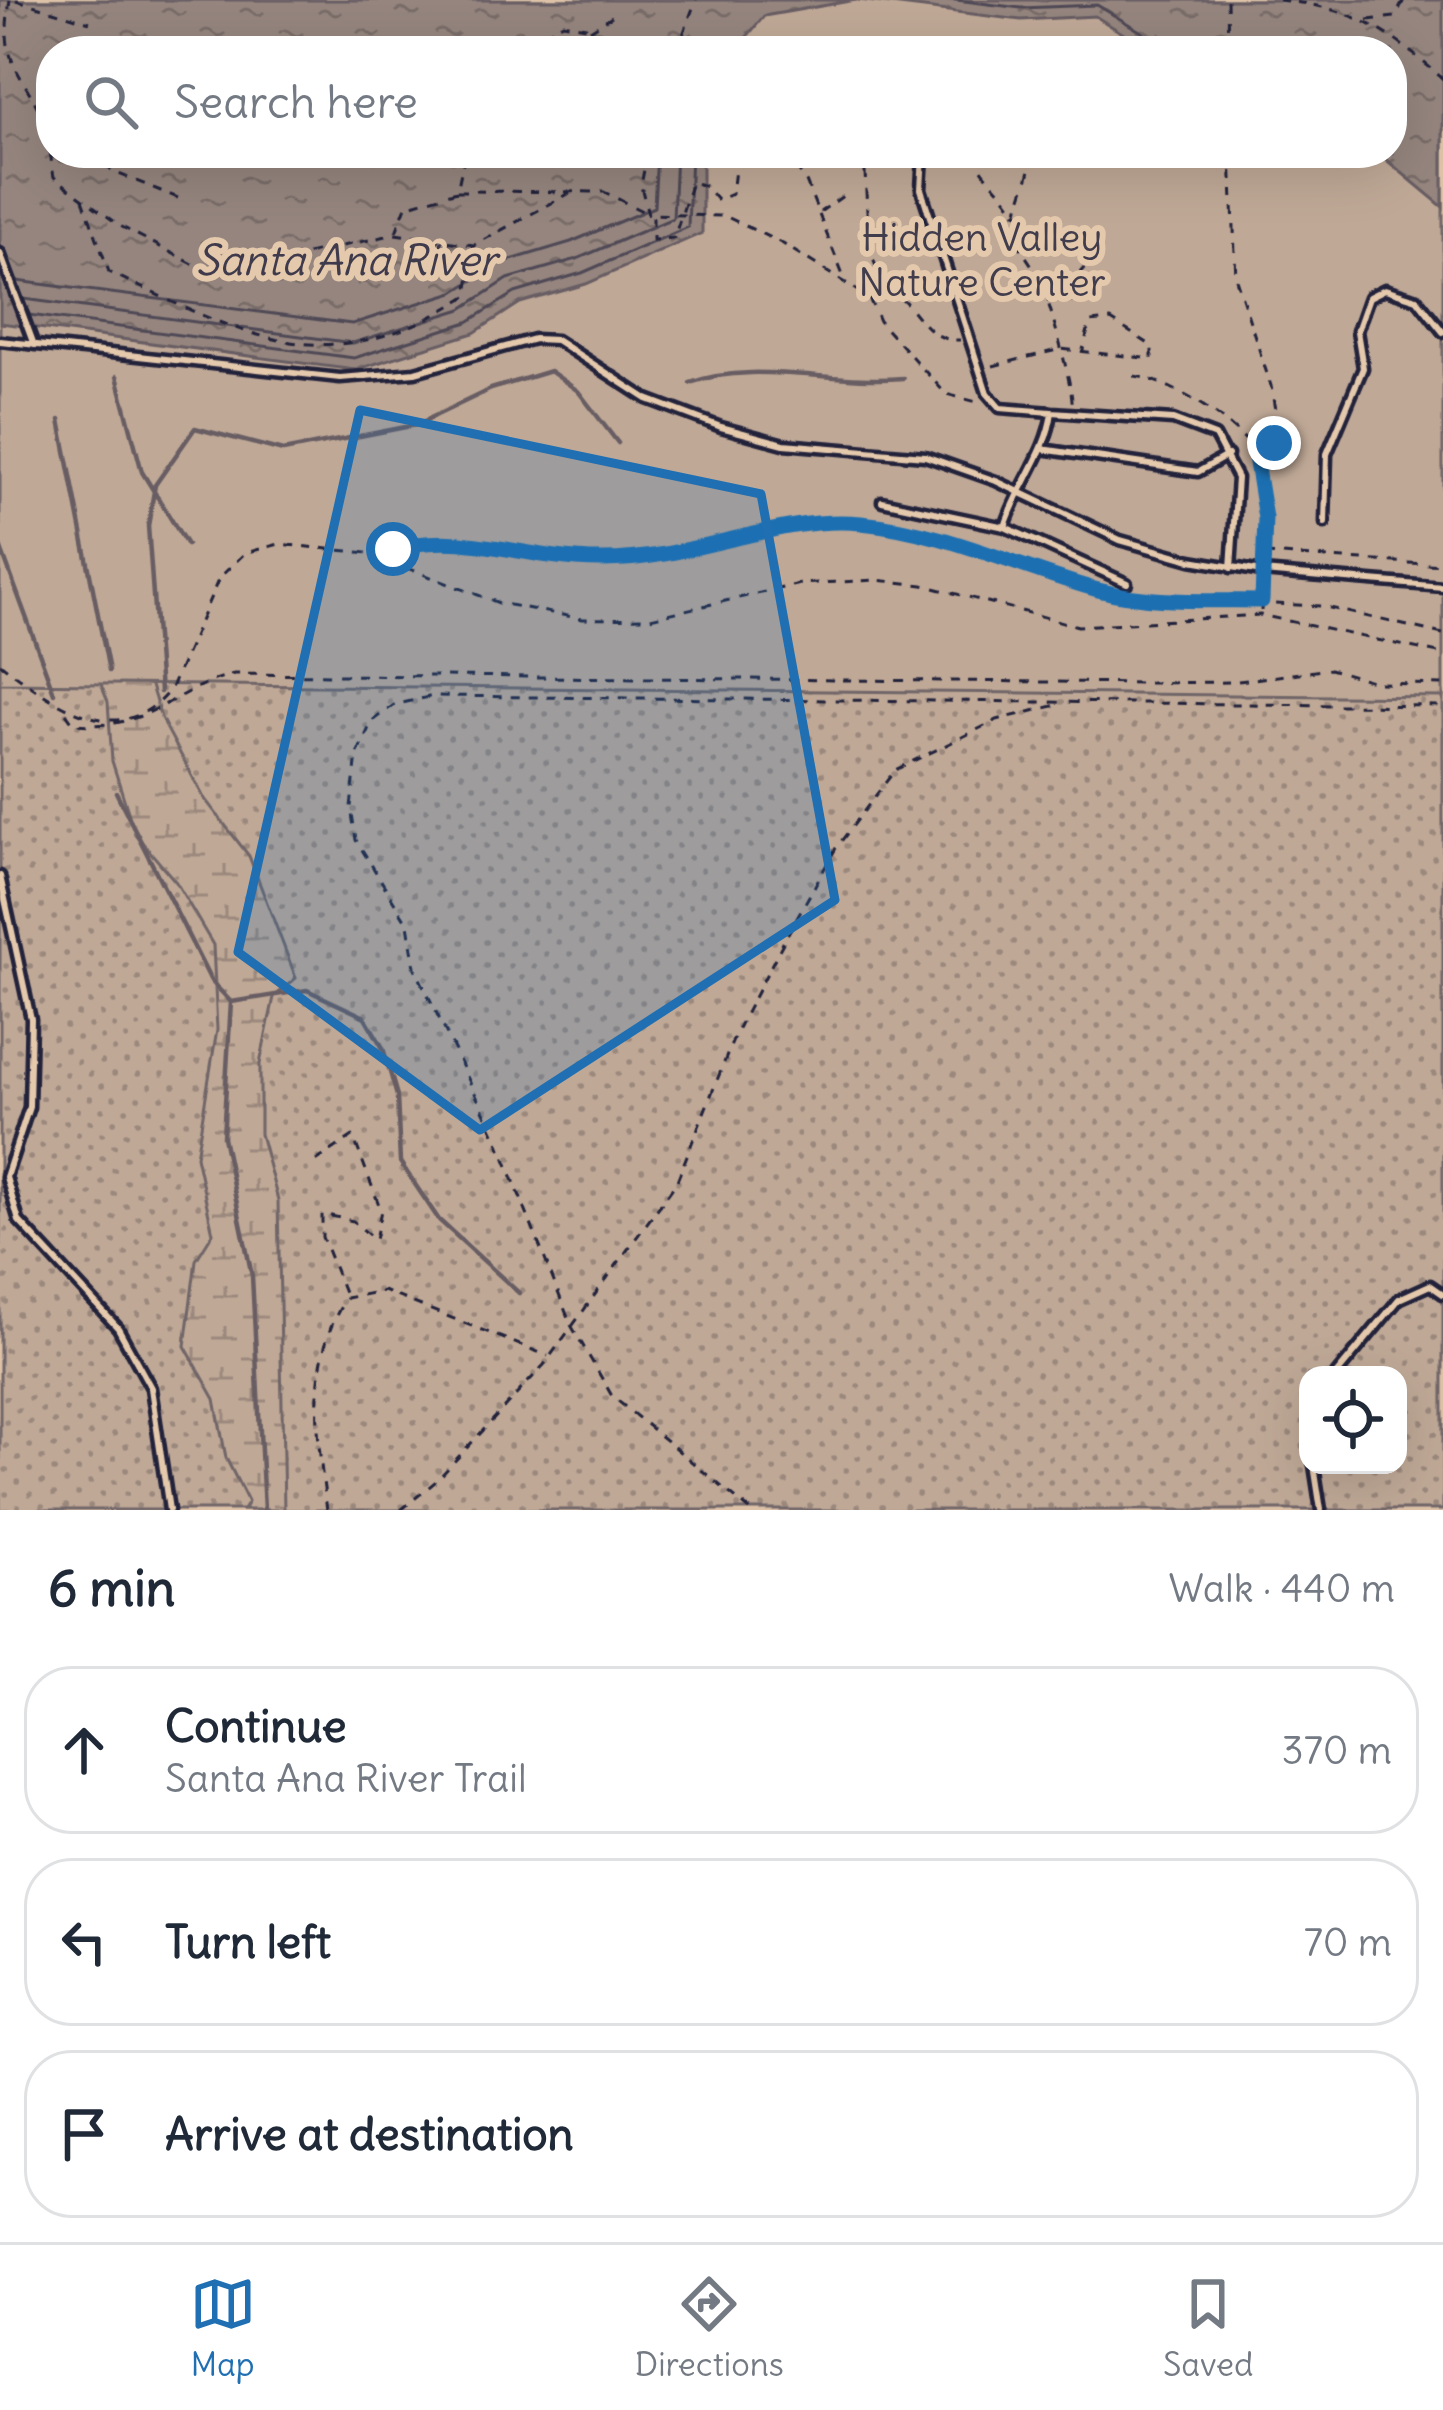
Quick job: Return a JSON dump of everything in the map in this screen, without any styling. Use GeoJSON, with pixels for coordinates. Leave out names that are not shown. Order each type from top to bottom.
{"type":"FeatureCollection","features":[{"type":"Feature","properties":{"kind":"lane"},"geometry":{"type":"LineString","coordinates":[[922,168],[921,189],[987,393],[1000,407],[1173,420],[1215,436],[1238,478],[1231,568]]}},
{"type":"Feature","properties":{"kind":"lane"},"geometry":{"type":"LineString","coordinates":[[0,253],[34,345]]}},
{"type":"Feature","properties":{"kind":"lane"},"geometry":{"type":"LineString","coordinates":[[1325,523],[1328,454],[1363,368],[1357,331],[1369,296],[1385,289],[1417,299],[1443,332]]}},
{"type":"Feature","properties":{"kind":"lane"},"geometry":{"type":"LineString","coordinates":[[0,341],[340,378],[415,372],[534,339],[556,340],[647,399],[721,427],[784,444],[925,457],[1016,490],[1120,540],[1231,568],[1443,587]]}},
{"type":"Feature","properties":{"kind":"lane"},"geometry":{"type":"LineString","coordinates":[[1005,527],[1016,490],[1042,449],[1052,412]]}},
{"type":"Feature","properties":{"kind":"lane"},"geometry":{"type":"LineString","coordinates":[[1042,449],[1198,472],[1228,454]]}},
{"type":"Feature","properties":{"kind":"lane"},"geometry":{"type":"LineString","coordinates":[[882,501],[1005,527],[1126,583]]}},
{"type":"Feature","properties":{"kind":"lane"},"geometry":{"type":"LineString","coordinates":[[0,876],[31,1019],[29,1107],[5,1177],[20,1221],[118,1328],[151,1388],[169,1510]]}},
{"type":"Feature","properties":{"kind":"lane"},"geometry":{"type":"LineString","coordinates":[[1344,1366],[1400,1299],[1430,1285],[1443,1294]]}},
{"type":"Feature","properties":{"kind":"lane"},"geometry":{"type":"LineString","coordinates":[[1316,1474],[1321,1510]]}},
{"type":"Feature","properties":{"kind":"path"},"geometry":{"type":"LineString","coordinates":[[36,106],[9,70],[0,32],[13,0],[90,22]]}},
{"type":"Feature","properties":{"kind":"path"},"geometry":{"type":"LineString","coordinates":[[682,36],[696,0]]}},
{"type":"Feature","properties":{"kind":"path"},"geometry":{"type":"LineString","coordinates":[[1227,0],[1228,36]]}},
{"type":"Feature","properties":{"kind":"path"},"geometry":{"type":"LineString","coordinates":[[1278,0],[1335,6],[1395,36]]}},
{"type":"Feature","properties":{"kind":"path"},"geometry":{"type":"LineString","coordinates":[[1366,20],[1395,17],[1404,0]]}},
{"type":"Feature","properties":{"kind":"path"},"geometry":{"type":"LineString","coordinates":[[538,36],[562,22],[588,30],[612,16]]}},
{"type":"Feature","properties":{"kind":"path"},"geometry":{"type":"LineString","coordinates":[[588,30],[590,36]]}},
{"type":"Feature","properties":{"kind":"path"},"geometry":{"type":"LineString","coordinates":[[1407,47],[1443,80]]}},
{"type":"Feature","properties":{"kind":"path"},"geometry":{"type":"LineString","coordinates":[[52,168],[54,177],[122,227],[195,265],[232,271],[395,234],[474,245],[570,193]]}},
{"type":"Feature","properties":{"kind":"path"},"geometry":{"type":"LineString","coordinates":[[109,168],[178,198]]}},
{"type":"Feature","properties":{"kind":"path"},"geometry":{"type":"LineString","coordinates":[[457,190],[462,168]]}},
{"type":"Feature","properties":{"kind":"path"},"geometry":{"type":"LineString","coordinates":[[644,168],[641,185],[653,240],[669,242],[692,182],[705,186],[717,200],[732,194],[735,168]]}},
{"type":"Feature","properties":{"kind":"path"},"geometry":{"type":"LineString","coordinates":[[797,168],[806,179],[847,285]]}},
{"type":"Feature","properties":{"kind":"path"},"geometry":{"type":"LineString","coordinates":[[865,168],[869,250],[885,289]]}},
{"type":"Feature","properties":{"kind":"path"},"geometry":{"type":"LineString","coordinates":[[979,168],[1000,185],[1016,215],[1021,248],[1041,281],[1061,349],[1062,370],[1074,390],[1071,411]]}},
{"type":"Feature","properties":{"kind":"path"},"geometry":{"type":"LineString","coordinates":[[1016,215],[1029,188],[1031,168]]}},
{"type":"Feature","properties":{"kind":"path"},"geometry":{"type":"LineString","coordinates":[[1232,168],[1236,279],[1271,386],[1280,440],[1254,450]]}},
{"type":"Feature","properties":{"kind":"path"},"geometry":{"type":"LineString","coordinates":[[395,234],[406,206],[457,190],[604,193],[650,213],[725,216],[783,244],[869,298],[879,321],[946,394],[1000,407]]}},
{"type":"Feature","properties":{"kind":"path"},"geometry":{"type":"LineString","coordinates":[[820,212],[843,196]]}},
{"type":"Feature","properties":{"kind":"path"},"geometry":{"type":"LineString","coordinates":[[82,198],[109,272],[228,329],[339,348],[418,327],[467,296],[474,245]]}},
{"type":"Feature","properties":{"kind":"path"},"geometry":{"type":"LineString","coordinates":[[1056,301],[1085,268]]}},
{"type":"Feature","properties":{"kind":"path"},"geometry":{"type":"LineString","coordinates":[[869,298],[885,289],[898,293],[914,317],[943,339],[957,342],[971,332]]}},
{"type":"Feature","properties":{"kind":"path"},"geometry":{"type":"LineString","coordinates":[[1045,300],[1076,302]]}},
{"type":"Feature","properties":{"kind":"path"},"geometry":{"type":"LineString","coordinates":[[982,369],[1061,349],[1152,359],[1152,346],[1111,320],[1090,322],[1083,350]]}},
{"type":"Feature","properties":{"kind":"path"},"geometry":{"type":"LineString","coordinates":[[1134,376],[1162,383],[1205,407],[1254,450],[1264,500],[1260,615]]}},
{"type":"Feature","properties":{"kind":"path"},"geometry":{"type":"LineString","coordinates":[[368,553],[446,538],[528,556],[633,560],[694,552],[801,523],[861,523],[980,548],[1099,590],[1137,598],[1262,601],[1334,609],[1443,634]]}},
{"type":"Feature","properties":{"kind":"path"},"geometry":{"type":"LineString","coordinates":[[65,712],[105,717],[138,713],[160,701],[219,578],[245,553],[279,544],[368,553],[499,603],[583,619],[692,611],[839,578],[922,586],[1078,626],[1260,615],[1443,654]]}},
{"type":"Feature","properties":{"kind":"path"},"geometry":{"type":"LineString","coordinates":[[1263,554],[1443,565]]}},
{"type":"Feature","properties":{"kind":"path"},"geometry":{"type":"LineString","coordinates":[[0,663],[74,724],[126,723],[168,706],[198,683],[234,674],[1151,683],[1232,682],[1330,669],[1379,682],[1443,685]]}},
{"type":"Feature","properties":{"kind":"path"},"geometry":{"type":"LineString","coordinates":[[750,1510],[612,1396],[571,1325],[498,1141],[415,968],[408,924],[356,840],[351,808],[356,755],[372,722],[394,704],[433,697],[1443,706]]}},
{"type":"Feature","properties":{"kind":"path"},"geometry":{"type":"LineString","coordinates":[[401,1510],[436,1481],[550,1357],[676,1183],[737,1030],[787,935],[836,848],[895,770],[997,720],[1065,703]]}},
{"type":"Feature","properties":{"kind":"path"},"geometry":{"type":"LineString","coordinates":[[316,1161],[353,1136],[381,1210],[375,1240],[353,1221],[322,1214],[322,1237],[346,1298]]}},
{"type":"Feature","properties":{"kind":"path"},"geometry":{"type":"LineString","coordinates":[[327,1510],[318,1393],[331,1322],[346,1298],[383,1291],[550,1357]]}},
{"type":"Feature","properties":{"kind":"highlighted area"},"geometry":{"type":"Polygon","coordinates":[[[360,410],[761,494],[835,900],[480,1130],[238,952],[360,410]]]}},
{"type":"Feature","properties":{"kind":"green space","name":"Hidden Valley Nature Center"},"geometry":{"type":"Polygon","coordinates":[[[0,0],[1443,0],[1443,697],[0,683],[0,0]]]}},
{"type":"Feature","properties":{"kind":"green space"},"geometry":{"type":"Polygon","coordinates":[[[0,354],[131,622],[161,718],[204,798],[249,856],[296,978],[274,997],[260,1064],[260,1134],[278,1200],[284,1510],[243,1510],[248,1502],[226,1458],[215,1399],[185,1346],[196,1260],[213,1233],[196,1156],[217,1030],[213,945],[176,882],[135,834],[112,761],[108,702],[85,645],[0,354]]]}},
{"type":"Feature","properties":{"kind":"green space"},"geometry":{"type":"Polygon","coordinates":[[[0,677],[1443,693],[1443,1510],[0,1510],[0,677]]]}},
{"type":"Feature","properties":{"kind":"water","name":"Santa Ana River"},"geometry":{"type":"Polygon","coordinates":[[[0,0],[856,0],[764,16],[747,36],[36,36],[36,168],[702,168],[702,233],[586,284],[520,303],[474,333],[355,370],[0,323],[0,0]]]}},
{"type":"Feature","properties":{"kind":"water"},"geometry":{"type":"Polygon","coordinates":[[[859,0],[1443,0],[1443,207],[1396,168],[1407,168],[1407,36],[1127,36],[1095,16],[1021,20],[859,0]]]}},
{"type":"Feature","properties":{"kind":"waterway"},"geometry":{"type":"LineString","coordinates":[[160,692],[148,526],[155,485],[195,428],[283,451],[416,425],[491,389],[550,371],[578,391],[618,443]]}},
{"type":"Feature","properties":{"kind":"waterway"},"geometry":{"type":"LineString","coordinates":[[690,383],[739,373],[903,378]]}},
{"type":"Feature","properties":{"kind":"waterway"},"geometry":{"type":"LineString","coordinates":[[117,376],[142,472],[187,545]]}},
{"type":"Feature","properties":{"kind":"waterway"},"geometry":{"type":"LineString","coordinates":[[60,420],[109,671]]}},
{"type":"Feature","properties":{"kind":"waterway"},"geometry":{"type":"LineString","coordinates":[[0,546],[54,693]]}},
{"type":"Feature","properties":{"kind":"waterway"},"geometry":{"type":"LineString","coordinates":[[116,792],[211,981],[231,1002],[223,1137],[252,1276],[264,1510]]}},
{"type":"Feature","properties":{"kind":"waterway"},"geometry":{"type":"LineString","coordinates":[[231,1002],[307,990],[365,1017],[383,1048],[397,1096],[400,1162],[439,1220],[519,1293]]}},
{"type":"Feature","properties":{"kind":"route"},"geometry":{"type":"LineString","coordinates":[[393,549],[446,538],[505,553],[633,560],[694,552],[801,523],[830,521],[896,528],[980,548],[1099,590],[1137,598],[1262,601],[1265,518],[1254,450],[1274,443]]}}]}
